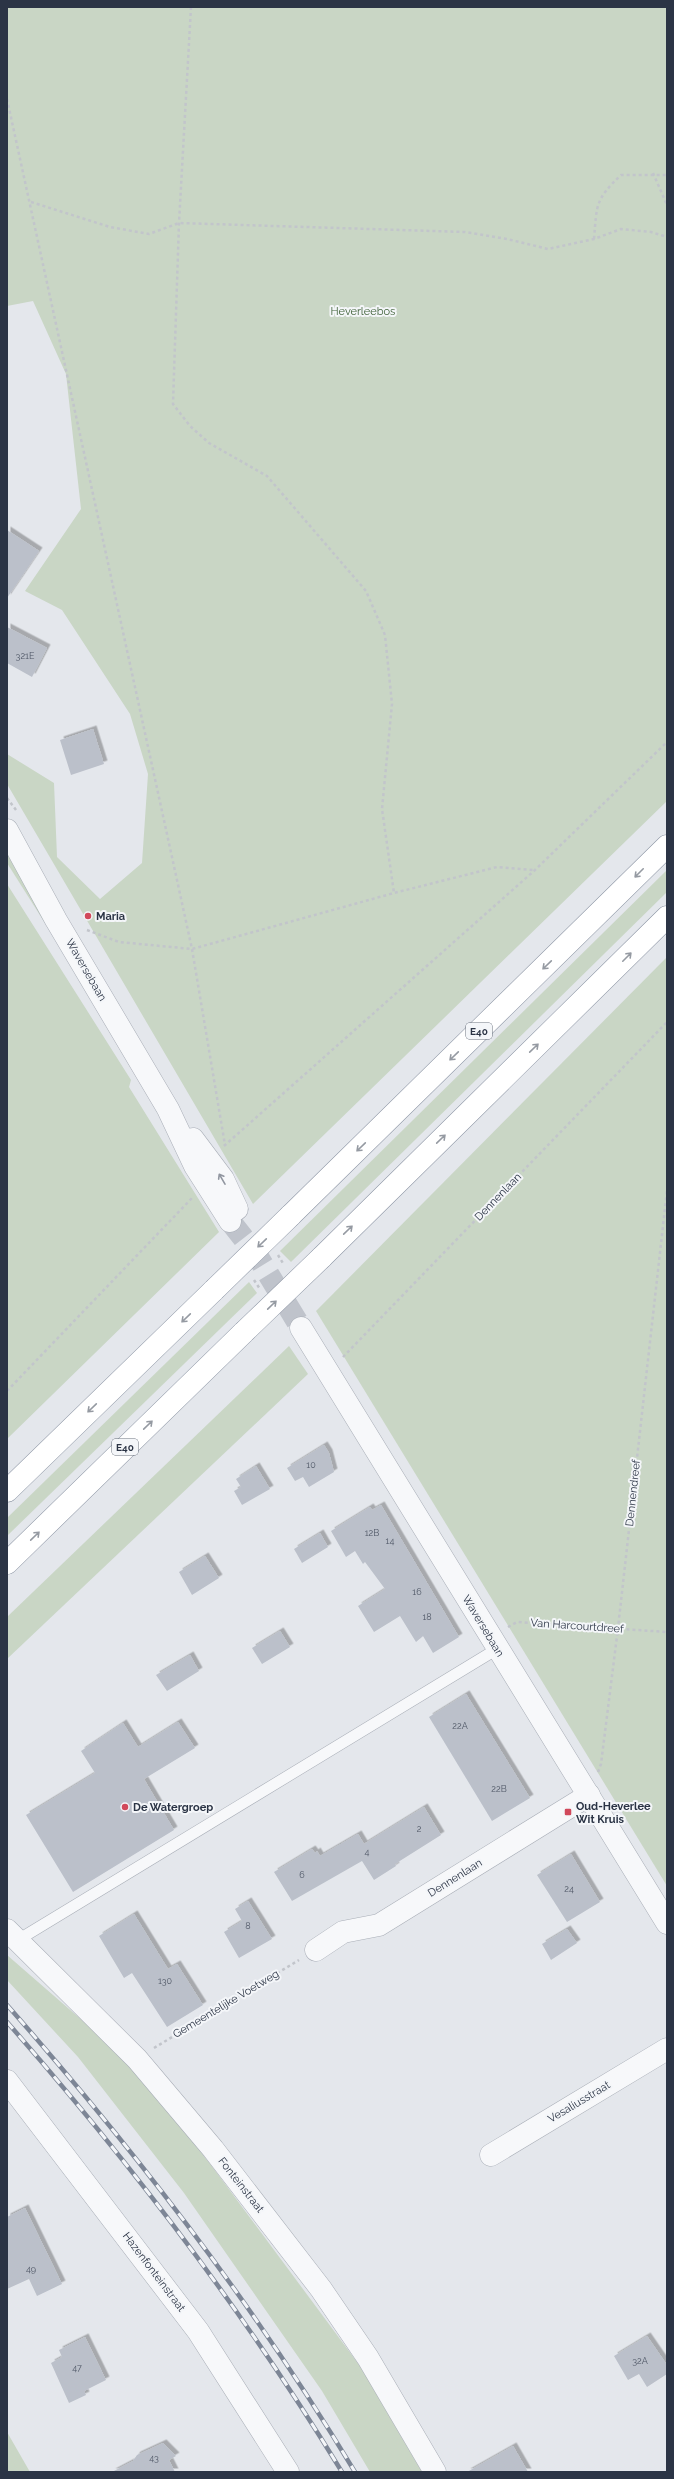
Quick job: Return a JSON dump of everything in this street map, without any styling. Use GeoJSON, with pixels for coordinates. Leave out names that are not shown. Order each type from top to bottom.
{"type":"FeatureCollection","features":[{"type":"Feature","properties":{"kind":"highway","name":"E40"},"geometry":{"type":"LineString","coordinates":[[7,1491],[667,846]]}},
{"type":"Feature","properties":{"kind":"highway","name":"E40"},"geometry":{"type":"LineString","coordinates":[[7,1563],[667,917]]}},
{"type":"Feature","properties":{"kind":"street","name":"Waversebaan"},"geometry":{"type":"LineString","coordinates":[[7,830],[66,936],[168,1109],[208,1157],[222,1179],[235,1217]]}},
{"type":"Feature","properties":{"kind":"street","name":"Waversebaan"},"geometry":{"type":"LineString","coordinates":[[301,1328],[493,1643],[589,1795],[667,1923]]}},
{"type":"Feature","properties":{"kind":"street","name":"Dennenlaan"},"geometry":{"type":"LineString","coordinates":[[316,1950],[343,1932],[379,1925],[589,1795]]}},
{"type":"Feature","properties":{"kind":"street","name":"Fonteinstraat"},"geometry":{"type":"LineString","coordinates":[[13,1935],[138,2059],[213,2149],[321,2289],[368,2358],[435,2472]]}},
{"type":"Feature","properties":{"kind":"street","name":"Vesaliusstraat"},"geometry":{"type":"LineString","coordinates":[[491,2154],[667,2049]]}},
{"type":"Feature","properties":{"kind":"street","name":"Hazenfonteinstraat"},"geometry":{"type":"LineString","coordinates":[[7,2082],[198,2331],[288,2472]]}},
{"type":"Feature","properties":{"kind":"lane"},"geometry":{"type":"LineString","coordinates":[[13,1935],[493,1643]]}},
{"type":"Feature","properties":{"kind":"path"},"geometry":{"type":"LineString","coordinates":[[191,7],[179,223],[173,404],[190,426],[209,443],[267,476],[366,591],[384,634],[392,704],[382,809],[394,893]]}},
{"type":"Feature","properties":{"kind":"path"},"geometry":{"type":"LineString","coordinates":[[7,99],[31,202],[192,950],[225,1146]]}},
{"type":"Feature","properties":{"kind":"path"},"geometry":{"type":"LineString","coordinates":[[594,239],[597,208],[602,193],[621,175],[653,173],[667,175]]}},
{"type":"Feature","properties":{"kind":"path"},"geometry":{"type":"LineString","coordinates":[[653,173],[667,204]]}},
{"type":"Feature","properties":{"kind":"path"},"geometry":{"type":"LineString","coordinates":[[31,202],[110,227],[149,234],[179,223],[465,232],[507,239],[548,249],[594,239],[621,229],[651,232],[667,237]]}},
{"type":"Feature","properties":{"kind":"path"},"geometry":{"type":"LineString","coordinates":[[221,1148],[535,870],[667,742]]}},
{"type":"Feature","properties":{"kind":"path"},"geometry":{"type":"LineString","coordinates":[[66,936],[84,929],[119,942],[192,950],[394,893],[496,867],[535,870]]}},
{"type":"Feature","properties":{"kind":"path","name":"Dennenlaan"},"geometry":{"type":"LineString","coordinates":[[328,1372],[667,1022]]}},
{"type":"Feature","properties":{"kind":"path","name":"Dennendreef"},"geometry":{"type":"LineString","coordinates":[[589,1795],[601,1764],[618,1628],[667,1190]]}},
{"type":"Feature","properties":{"kind":"path"},"geometry":{"type":"LineString","coordinates":[[7,1391],[196,1195]]}},
{"type":"Feature","properties":{"kind":"path","name":"Van Harcourtdreef"},"geometry":{"type":"LineString","coordinates":[[493,1643],[517,1622],[667,1632]]}},
{"type":"Feature","properties":{"kind":"path","name":"Gemeentelijke Voetweg"},"geometry":{"type":"LineString","coordinates":[[138,2059],[316,1950]]}},
{"type":"Feature","properties":{"kind":"green space","name":"Heverleebos"},"geometry":{"type":"Polygon","coordinates":[[[7,7],[667,7],[667,801],[253,1204],[7,784],[7,754],[54,783],[57,857],[100,899],[142,863],[148,774],[130,714],[62,610],[25,591],[81,509],[66,374],[33,301],[7,306],[7,7]]]}},
{"type":"Feature","properties":{"kind":"green space"},"geometry":{"type":"Polygon","coordinates":[[[7,844],[67,958],[7,863],[7,844]]]}},
{"type":"Feature","properties":{"kind":"green space"},"geometry":{"type":"Polygon","coordinates":[[[667,870],[667,892],[291,1262],[280,1251],[667,870]]]}},
{"type":"Feature","properties":{"kind":"green space"},"geometry":{"type":"Polygon","coordinates":[[[7,884],[131,1080],[129,1087],[219,1232],[7,1439],[7,884]]]}},
{"type":"Feature","properties":{"kind":"green space"},"geometry":{"type":"Polygon","coordinates":[[[667,957],[667,1886],[316,1311],[667,957]]]}},
{"type":"Feature","properties":{"kind":"green space"},"geometry":{"type":"Polygon","coordinates":[[[249,1282],[257,1293],[7,1536],[7,1518],[249,1282]]]}},
{"type":"Feature","properties":{"kind":"green space"},"geometry":{"type":"Polygon","coordinates":[[[289,1346],[308,1374],[7,1659],[7,1617],[289,1346]]]}},
{"type":"Feature","properties":{"kind":"green space"},"geometry":{"type":"Polygon","coordinates":[[[7,1955],[130,2062],[211,2165],[360,2366],[422,2472],[370,2472],[322,2391],[184,2193],[78,2057],[7,1980],[7,1955]]]}},
{"type":"Feature","properties":{"kind":"green space"},"geometry":{"type":"Polygon","coordinates":[[[7,2432],[30,2472],[7,2472],[7,2432]]]}},
{"type":"Feature","properties":{"kind":"building"},"geometry":{"type":"Polygon","coordinates":[[[7,530],[39,551],[7,598],[7,530]]]}},
{"type":"Feature","properties":{"kind":"building"},"geometry":{"type":"Polygon","coordinates":[[[7,627],[47,648],[32,677],[7,663],[7,627]]]}},
{"type":"Feature","properties":{"kind":"building"},"geometry":{"type":"Polygon","coordinates":[[[93,729],[104,764],[71,775],[60,740],[93,729]]]}},
{"type":"Feature","properties":{"kind":"building"},"geometry":{"type":"Polygon","coordinates":[[[324,1445],[329,1453],[334,1472],[309,1487],[303,1477],[295,1481],[287,1468],[324,1445]]]}},
{"type":"Feature","properties":{"kind":"building"},"geometry":{"type":"Polygon","coordinates":[[[256,1466],[270,1489],[242,1505],[234,1491],[241,1487],[236,1479],[256,1466]]]}},
{"type":"Feature","properties":{"kind":"building"},"geometry":{"type":"Polygon","coordinates":[[[381,1505],[459,1637],[433,1653],[423,1636],[416,1642],[400,1616],[374,1632],[358,1606],[385,1589],[365,1562],[363,1564],[355,1551],[346,1557],[331,1531],[370,1507],[372,1510],[381,1505]]]}},
{"type":"Feature","properties":{"kind":"building"},"geometry":{"type":"Polygon","coordinates":[[[320,1533],[328,1547],[302,1563],[294,1549],[320,1533]]]}},
{"type":"Feature","properties":{"kind":"building"},"geometry":{"type":"Polygon","coordinates":[[[205,1556],[219,1578],[192,1595],[179,1572],[205,1556]]]}},
{"type":"Feature","properties":{"kind":"building"},"geometry":{"type":"Polygon","coordinates":[[[280,1631],[290,1647],[262,1664],[252,1648],[280,1631]]]}},
{"type":"Feature","properties":{"kind":"building"},"geometry":{"type":"Polygon","coordinates":[[[190,1655],[199,1671],[167,1691],[156,1675],[190,1655]]]}},
{"type":"Feature","properties":{"kind":"building"},"geometry":{"type":"Polygon","coordinates":[[[466,1694],[530,1798],[492,1821],[429,1717],[466,1694]]]}},
{"type":"Feature","properties":{"kind":"building","name":"De Watergroep"},"geometry":{"type":"Polygon","coordinates":[[[178,1722],[195,1748],[144,1779],[174,1830],[73,1892],[26,1815],[95,1773],[81,1751],[123,1723],[138,1747],[178,1722]]]}},
{"type":"Feature","properties":{"kind":"building"},"geometry":{"type":"Polygon","coordinates":[[[424,1807],[441,1835],[395,1864],[396,1866],[374,1880],[362,1861],[292,1901],[274,1872],[312,1849],[315,1853],[317,1851],[320,1856],[358,1834],[364,1844],[424,1807]]]}},
{"type":"Feature","properties":{"kind":"building"},"geometry":{"type":"Polygon","coordinates":[[[571,1854],[600,1902],[567,1922],[537,1875],[571,1854]]]}},
{"type":"Feature","properties":{"kind":"building"},"geometry":{"type":"Polygon","coordinates":[[[248,1901],[272,1939],[239,1958],[224,1932],[242,1921],[235,1909],[248,1901]]]}},
{"type":"Feature","properties":{"kind":"building"},"geometry":{"type":"Polygon","coordinates":[[[134,1914],[168,1969],[177,1964],[203,2005],[167,2027],[132,1973],[124,1978],[99,1936],[134,1914]]]}},
{"type":"Feature","properties":{"kind":"building"},"geometry":{"type":"Polygon","coordinates":[[[567,1929],[577,1943],[551,1960],[542,1944],[567,1929]]]}},
{"type":"Feature","properties":{"kind":"building"},"geometry":{"type":"Polygon","coordinates":[[[25,2208],[62,2284],[37,2296],[29,2279],[7,2289],[7,2217],[25,2208]]]}},
{"type":"Feature","properties":{"kind":"building"},"geometry":{"type":"Polygon","coordinates":[[[647,2336],[667,2365],[667,2374],[647,2387],[639,2374],[628,2380],[614,2356],[647,2336]]]}},
{"type":"Feature","properties":{"kind":"building"},"geometry":{"type":"Polygon","coordinates":[[[85,2337],[106,2380],[84,2391],[86,2395],[69,2403],[51,2363],[62,2357],[59,2350],[85,2337]]]}},
{"type":"Feature","properties":{"kind":"building"},"geometry":{"type":"Polygon","coordinates":[[[163,2443],[176,2456],[169,2460],[175,2472],[112,2472],[133,2461],[137,2455],[163,2443]]]}},
{"type":"Feature","properties":{"kind":"building"},"geometry":{"type":"Polygon","coordinates":[[[513,2446],[528,2472],[467,2472],[513,2446]]]}},
{"type":"Feature","properties":{"kind":"tunnel"},"geometry":{"type":"LineString","coordinates":[[230,1221],[258,1257],[301,1328]]}},
{"type":"Feature","properties":{"kind":"railway"},"geometry":{"type":"LineString","coordinates":[[7,2005],[101,2116],[192,2231],[276,2349],[317,2410],[355,2472]]}},
{"type":"Feature","properties":{"kind":"railway"},"geometry":{"type":"LineString","coordinates":[[7,2022],[98,2129],[184,2240],[266,2354],[342,2472]]}},
{"type":"Feature","properties":{"kind":"place","name":"Maria"},"geometry":{"type":"Point","coordinates":[88,916]}},
{"type":"Feature","properties":{"kind":"place","name":"De Watergroep"},"geometry":{"type":"Point","coordinates":[125,1807]}},
{"type":"Feature","properties":{"kind":"place","name":"Oud-Heverlee Wit Kruis"},"geometry":{"type":"Point","coordinates":[568,1812]}}]}
